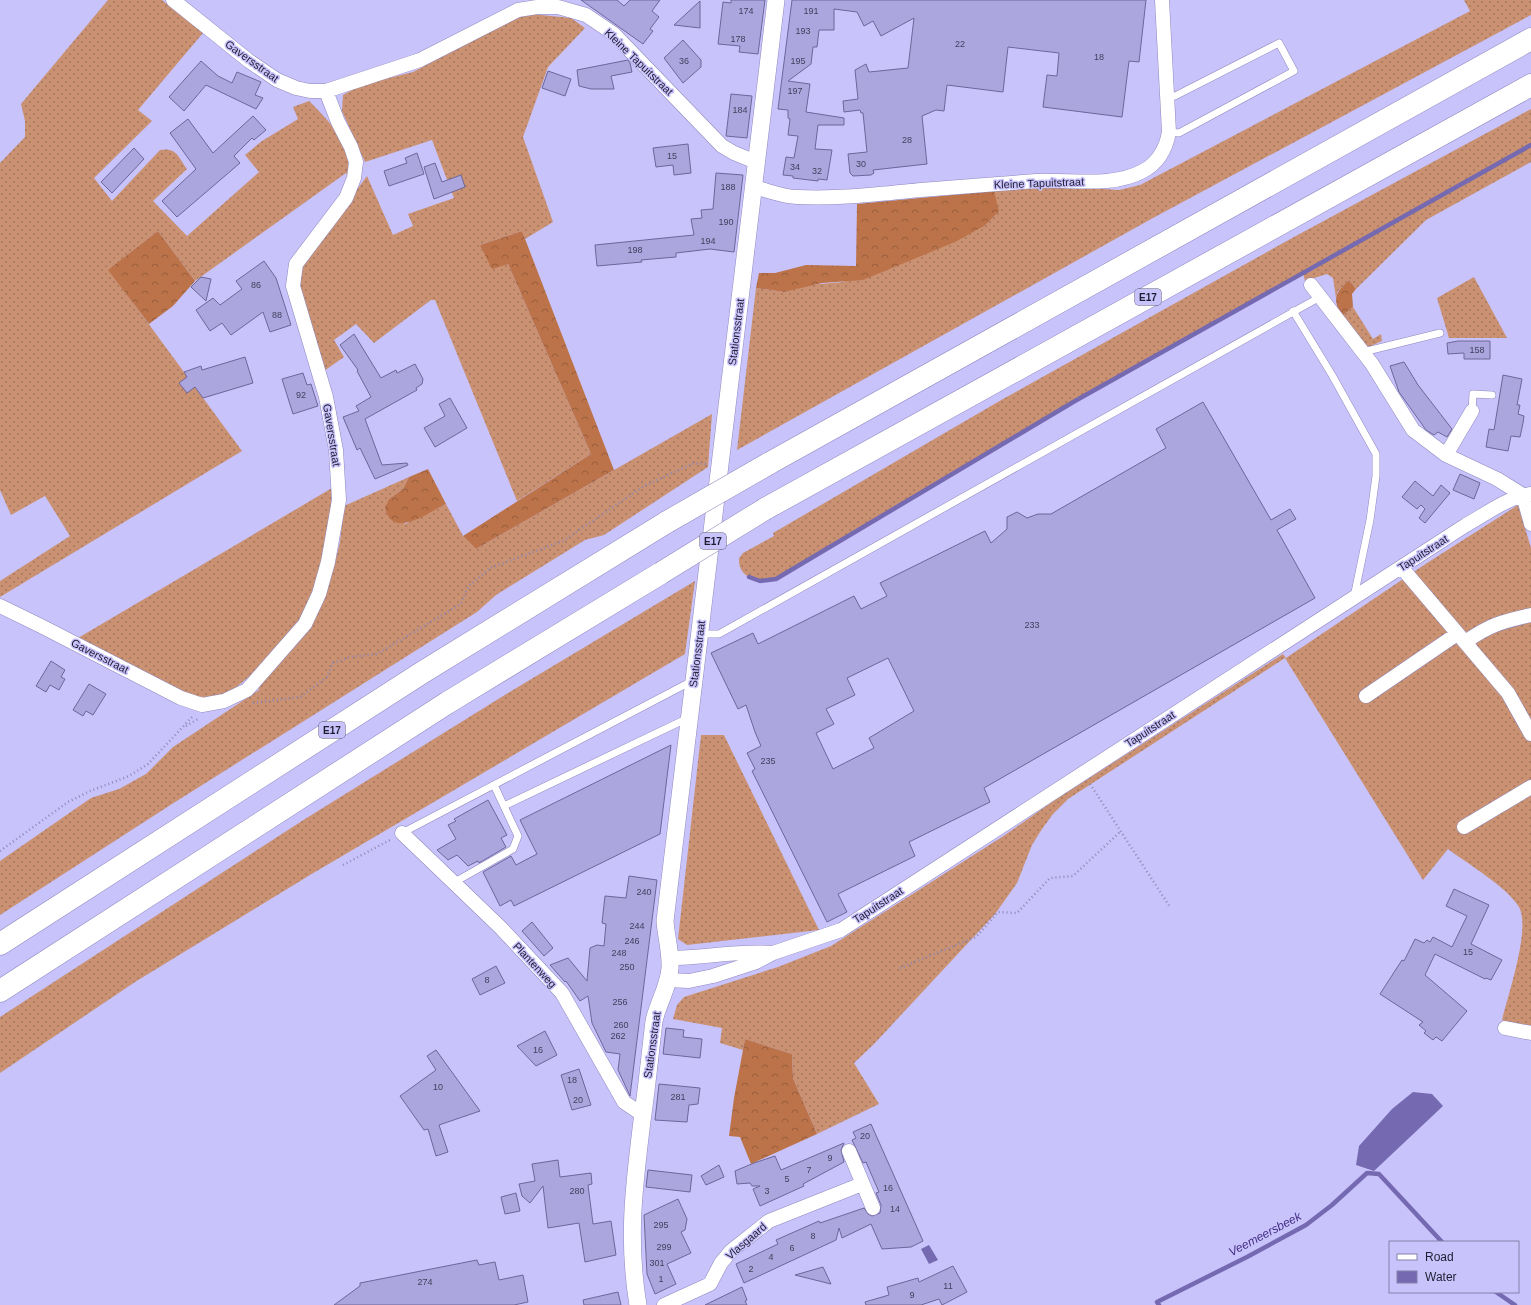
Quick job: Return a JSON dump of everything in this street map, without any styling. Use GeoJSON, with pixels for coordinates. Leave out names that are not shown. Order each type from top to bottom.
{"type":"FeatureCollection","features":[{"type":"Feature","properties":{"kind":"highway","name":"E17"},"geometry":{"type":"LineString","coordinates":[[0,944],[423,672],[667,522],[768,464],[1531,39]]}},
{"type":"Feature","properties":{"kind":"highway","name":"E17"},"geometry":{"type":"LineString","coordinates":[[0,991],[447,703],[765,509],[1531,84]]}},
{"type":"Feature","properties":{"kind":"street","name":"Gaversstraat"},"geometry":{"type":"LineString","coordinates":[[0,606],[203,710],[247,690],[305,624],[319,594],[328,562],[336,524],[339,500],[336,450],[326,397],[293,286],[296,264],[346,198],[354,178],[356,162],[351,147],[338,122],[326,91],[296,88],[277,80],[249,61],[174,0]]}},
{"type":"Feature","properties":{"kind":"street","name":"Stationsstraat"},"geometry":{"type":"LineString","coordinates":[[638,1305],[633,1273],[632,1219],[654,1021],[657,1007],[668,980],[670,958],[666,938],[665,921],[776,0]]}},
{"type":"Feature","properties":{"kind":"street","name":"Kleine Tapuitstraat"},"geometry":{"type":"LineString","coordinates":[[753,187],[795,197],[842,198],[1038,181],[1119,179],[1143,171],[1155,163],[1167,142],[1169,132],[1162,0]]}},
{"type":"Feature","properties":{"kind":"street","name":"Kleine Tapuitstraat"},"geometry":{"type":"LineString","coordinates":[[326,91],[420,60],[518,10],[537,7],[558,7],[586,15],[614,34],[722,146],[734,153],[756,162]]}},
{"type":"Feature","properties":{"kind":"street"},"geometry":{"type":"LineString","coordinates":[[1311,284],[1372,364],[1413,430],[1446,455],[1527,494],[1531,524]]}},
{"type":"Feature","properties":{"kind":"street"},"geometry":{"type":"LineString","coordinates":[[1446,455],[1472,411]]}},
{"type":"Feature","properties":{"kind":"street","name":"Tapuitstraat"},"geometry":{"type":"LineString","coordinates":[[668,980],[689,981],[713,976],[756,962],[773,953],[842,930],[1083,772],[1354,597],[1402,568],[1466,525],[1493,509],[1527,494]]}},
{"type":"Feature","properties":{"kind":"street"},"geometry":{"type":"LineString","coordinates":[[1402,568],[1508,693],[1531,734]]}},
{"type":"Feature","properties":{"kind":"street"},"geometry":{"type":"LineString","coordinates":[[1366,696],[1461,638],[1497,622],[1531,615]]}},
{"type":"Feature","properties":{"kind":"street"},"geometry":{"type":"LineString","coordinates":[[1464,827],[1531,787]]}},
{"type":"Feature","properties":{"kind":"street","name":"Plantenweg"},"geometry":{"type":"LineString","coordinates":[[402,833],[500,927],[562,993],[624,1102],[643,1115]]}},
{"type":"Feature","properties":{"kind":"street","name":"Tapuitstraat"},"geometry":{"type":"LineString","coordinates":[[670,958],[689,958],[754,951],[773,953]]}},
{"type":"Feature","properties":{"kind":"street"},"geometry":{"type":"LineString","coordinates":[[1505,1028],[1531,1033]]}},
{"type":"Feature","properties":{"kind":"street"},"geometry":{"type":"LineString","coordinates":[[849,1151],[873,1208]]}},
{"type":"Feature","properties":{"kind":"street","name":"Vlasgaard"},"geometry":{"type":"LineString","coordinates":[[664,1305],[710,1284],[721,1263],[731,1252],[769,1221],[862,1184]]}},
{"type":"Feature","properties":{"kind":"lane"},"geometry":{"type":"LineString","coordinates":[[1167,96],[1176,96],[1279,43],[1294,70],[1179,133],[1169,132]]}},
{"type":"Feature","properties":{"kind":"lane"},"geometry":{"type":"LineString","coordinates":[[699,634],[719,634],[1320,297]]}},
{"type":"Feature","properties":{"kind":"lane"},"geometry":{"type":"LineString","coordinates":[[1293,311],[1332,375],[1376,454],[1376,476],[1370,520],[1354,597]]}},
{"type":"Feature","properties":{"kind":"lane"},"geometry":{"type":"LineString","coordinates":[[1363,352],[1440,333]]}},
{"type":"Feature","properties":{"kind":"lane"},"geometry":{"type":"LineString","coordinates":[[1472,411],[1473,394],[1492,394]]}},
{"type":"Feature","properties":{"kind":"lane"},"geometry":{"type":"LineString","coordinates":[[402,833],[694,680]]}},
{"type":"Feature","properties":{"kind":"lane"},"geometry":{"type":"LineString","coordinates":[[504,806],[690,718]]}},
{"type":"Feature","properties":{"kind":"lane"},"geometry":{"type":"LineString","coordinates":[[453,883],[513,849],[518,836],[494,785]]}},
{"type":"Feature","properties":{"kind":"path"},"geometry":{"type":"LineString","coordinates":[[251,703],[300,697],[327,677],[333,663],[350,657],[377,654],[461,604],[468,587],[490,568],[563,542],[644,486],[694,463],[720,468]]}},
{"type":"Feature","properties":{"kind":"path"},"geometry":{"type":"LineString","coordinates":[[186,726],[203,710]]}},
{"type":"Feature","properties":{"kind":"path"},"geometry":{"type":"LineString","coordinates":[[0,851],[68,802],[90,791],[129,776],[148,764],[203,710]]}},
{"type":"Feature","properties":{"kind":"path"},"geometry":{"type":"LineString","coordinates":[[1083,772],[1170,907]]}},
{"type":"Feature","properties":{"kind":"path"},"geometry":{"type":"LineString","coordinates":[[900,968],[976,937],[998,912],[1017,913],[1050,878],[1074,876],[1121,831]]}},
{"type":"Feature","properties":{"kind":"path"},"geometry":{"type":"LineString","coordinates":[[343,865],[402,833]]}},
{"type":"Feature","properties":{"kind":"shaded area"},"geometry":{"type":"Polygon","coordinates":[[[108,0],[162,0],[203,33],[138,110],[152,121],[94,178],[112,201],[160,150],[170,150],[179,157],[187,169],[153,201],[187,236],[259,172],[245,155],[262,141],[298,119],[293,107],[309,101],[332,126],[338,135],[347,155],[349,179],[346,173],[195,281],[158,231],[109,270],[242,451],[0,597],[0,581],[70,536],[45,496],[11,515],[0,490],[0,163],[25,137],[25,121],[21,104],[108,0]]]}},
{"type":"Feature","properties":{"kind":"shaded area"},"geometry":{"type":"Polygon","coordinates":[[[1464,0],[1531,0],[1531,15],[1153,218],[737,450],[756,288],[784,292],[808,285],[843,282],[994,191],[1058,186],[1119,190],[1140,185],[1470,11],[1464,0]]]}},
{"type":"Feature","properties":{"kind":"shaded area"},"geometry":{"type":"Polygon","coordinates":[[[531,14],[571,18],[585,28],[548,67],[523,137],[553,222],[525,239],[522,231],[480,245],[508,264],[591,454],[517,501],[435,300],[431,300],[374,343],[356,324],[334,340],[344,357],[324,371],[298,292],[302,264],[367,176],[393,235],[413,226],[408,214],[454,198],[432,140],[365,162],[342,111],[343,95],[361,85],[413,72],[510,20],[531,14]]]}},
{"type":"Feature","properties":{"kind":"shaded area"},"geometry":{"type":"Polygon","coordinates":[[[1531,109],[1531,162],[1426,220],[1356,289],[1349,280],[1338,291],[1336,298],[1333,278],[1327,274],[1305,281],[1303,273],[1075,401],[776,579],[763,580],[751,578],[742,571],[739,558],[743,553],[774,536],[773,533],[1003,399],[1294,237],[1531,109]]]}},
{"type":"Feature","properties":{"kind":"shaded area"},"geometry":{"type":"Polygon","coordinates":[[[1474,277],[1507,338],[1449,338],[1437,298],[1474,277]]]}},
{"type":"Feature","properties":{"kind":"shaded area"},"geometry":{"type":"Polygon","coordinates":[[[1353,307],[1373,339],[1381,334],[1382,341],[1371,346],[1367,346],[1342,316],[1353,307]]]}},
{"type":"Feature","properties":{"kind":"shaded area"},"geometry":{"type":"Polygon","coordinates":[[[712,414],[708,467],[604,535],[585,540],[496,595],[477,612],[172,804],[0,915],[0,861],[91,798],[119,789],[146,774],[173,747],[259,690],[258,683],[326,591],[333,571],[340,542],[344,506],[409,477],[403,489],[389,499],[405,524],[446,504],[463,536],[476,549],[712,414]]]}},
{"type":"Feature","properties":{"kind":"shaded area"},"geometry":{"type":"Polygon","coordinates":[[[332,488],[329,535],[307,610],[293,631],[264,664],[228,694],[213,698],[194,696],[170,687],[78,638],[332,488]]]}},
{"type":"Feature","properties":{"kind":"shaded area"},"geometry":{"type":"Polygon","coordinates":[[[1518,505],[1531,548],[1531,1030],[1520,1028],[1502,1020],[1520,945],[1522,917],[1519,907],[1497,884],[1448,849],[1423,880],[1285,658],[1068,799],[1053,814],[1032,845],[1017,883],[995,914],[874,1044],[854,1063],[879,1104],[817,1134],[793,1078],[792,1054],[745,1039],[743,1050],[720,1043],[722,1028],[673,1019],[677,1005],[684,997],[778,967],[831,946],[1283,654],[1286,658],[1427,563],[1518,505]]]}},
{"type":"Feature","properties":{"kind":"shaded area"},"geometry":{"type":"Polygon","coordinates":[[[695,581],[685,654],[310,875],[135,982],[0,1073],[0,1017],[305,819],[508,693],[695,581]]]}},
{"type":"Feature","properties":{"kind":"shaded area"},"geometry":{"type":"Polygon","coordinates":[[[701,735],[724,735],[819,930],[687,945],[678,939],[701,735]]]}},
{"type":"Feature","properties":{"kind":"green space"},"geometry":{"type":"Polygon","coordinates":[[[994,191],[999,211],[984,226],[955,242],[863,280],[822,283],[784,292],[756,288],[759,273],[775,273],[806,265],[856,266],[857,204],[994,191]]]}},
{"type":"Feature","properties":{"kind":"green space"},"geometry":{"type":"Polygon","coordinates":[[[158,231],[195,281],[173,306],[149,324],[108,270],[158,231]]]}},
{"type":"Feature","properties":{"kind":"green space"},"geometry":{"type":"Polygon","coordinates":[[[522,231],[614,470],[476,549],[463,536],[591,454],[508,264],[492,269],[480,245],[522,231]]]}},
{"type":"Feature","properties":{"kind":"green space"},"geometry":{"type":"Polygon","coordinates":[[[1349,280],[1356,289],[1352,294],[1353,307],[1342,316],[1337,305],[1336,296],[1349,280]]]}},
{"type":"Feature","properties":{"kind":"green space"},"geometry":{"type":"Polygon","coordinates":[[[428,469],[446,504],[420,518],[403,523],[395,522],[389,517],[385,508],[389,499],[403,489],[409,477],[428,469]]]}},
{"type":"Feature","properties":{"kind":"green space"},"geometry":{"type":"Polygon","coordinates":[[[745,1039],[792,1054],[793,1078],[817,1134],[751,1164],[740,1137],[729,1136],[734,1098],[745,1039]]]}},
{"type":"Feature","properties":{"kind":"water"},"geometry":{"type":"Polygon","coordinates":[[[1413,1092],[1432,1094],[1443,1106],[1374,1171],[1356,1165],[1359,1146],[1392,1109],[1413,1092]]]}},
{"type":"Feature","properties":{"kind":"water"},"geometry":{"type":"Polygon","coordinates":[[[929,1245],[938,1260],[929,1264],[921,1249],[929,1245]]]}},
{"type":"Feature","properties":{"kind":"building"},"geometry":{"type":"Polygon","coordinates":[[[581,0],[617,0],[624,6],[630,0],[660,0],[652,11],[659,17],[650,29],[653,31],[643,44],[581,0]]]}},
{"type":"Feature","properties":{"kind":"building"},"geometry":{"type":"Polygon","coordinates":[[[731,0],[765,0],[758,54],[739,52],[740,46],[718,44],[723,2],[731,3],[731,0]]]}},
{"type":"Feature","properties":{"kind":"building"},"geometry":{"type":"Polygon","coordinates":[[[792,0],[1146,0],[1139,62],[1129,61],[1122,117],[1043,107],[1047,75],[1057,76],[1059,53],[1008,47],[1003,92],[947,85],[944,111],[936,110],[922,116],[927,164],[873,170],[874,173],[871,175],[853,176],[850,173],[848,154],[867,152],[863,113],[861,113],[860,110],[844,112],[843,101],[858,99],[855,70],[866,64],[869,72],[908,68],[914,18],[881,36],[873,21],[864,26],[857,12],[834,9],[834,30],[819,30],[817,47],[813,47],[811,64],[788,81],[810,84],[806,112],[844,118],[844,125],[818,125],[815,149],[832,150],[827,180],[818,179],[818,181],[793,178],[793,176],[783,175],[786,157],[794,158],[798,136],[788,135],[790,119],[788,118],[788,110],[778,109],[792,0]]]}},
{"type":"Feature","properties":{"kind":"building"},"geometry":{"type":"Polygon","coordinates":[[[700,1],[700,28],[674,25],[700,1]]]}},
{"type":"Feature","properties":{"kind":"building"},"geometry":{"type":"Polygon","coordinates":[[[683,40],[701,60],[701,67],[683,83],[664,58],[683,40]]]}},
{"type":"Feature","properties":{"kind":"building"},"geometry":{"type":"Polygon","coordinates":[[[628,60],[632,72],[611,76],[614,89],[591,89],[579,86],[577,70],[628,60]]]}},
{"type":"Feature","properties":{"kind":"building"},"geometry":{"type":"Polygon","coordinates":[[[201,61],[218,76],[232,83],[237,72],[261,82],[255,95],[263,98],[256,109],[206,85],[184,111],[169,97],[201,61]]]}},
{"type":"Feature","properties":{"kind":"building"},"geometry":{"type":"Polygon","coordinates":[[[548,71],[571,79],[565,96],[542,88],[548,71]]]}},
{"type":"Feature","properties":{"kind":"building"},"geometry":{"type":"Polygon","coordinates":[[[731,94],[752,96],[747,138],[726,136],[731,94]]]}},
{"type":"Feature","properties":{"kind":"building"},"geometry":{"type":"Polygon","coordinates":[[[253,116],[266,130],[254,140],[252,138],[234,156],[240,163],[177,217],[162,201],[196,169],[170,133],[188,119],[213,153],[253,116]]]}},
{"type":"Feature","properties":{"kind":"building"},"geometry":{"type":"Polygon","coordinates":[[[688,144],[691,173],[674,175],[673,165],[656,167],[653,148],[688,144]]]}},
{"type":"Feature","properties":{"kind":"building"},"geometry":{"type":"Polygon","coordinates":[[[134,148],[144,159],[112,193],[101,182],[134,148]]]}},
{"type":"Feature","properties":{"kind":"building"},"geometry":{"type":"Polygon","coordinates":[[[417,153],[424,174],[389,186],[384,171],[407,163],[405,158],[417,153]]]}},
{"type":"Feature","properties":{"kind":"building"},"geometry":{"type":"Polygon","coordinates":[[[435,163],[442,182],[461,175],[465,187],[434,199],[424,167],[435,163]]]}},
{"type":"Feature","properties":{"kind":"building"},"geometry":{"type":"Polygon","coordinates":[[[716,173],[743,175],[734,252],[710,249],[676,253],[676,257],[597,266],[595,245],[694,235],[691,219],[702,218],[701,210],[713,209],[716,173]]]}},
{"type":"Feature","properties":{"kind":"building"},"geometry":{"type":"Polygon","coordinates":[[[264,261],[276,278],[291,325],[270,332],[263,312],[231,335],[222,323],[210,331],[196,310],[213,298],[220,305],[242,289],[236,281],[264,261]]]}},
{"type":"Feature","properties":{"kind":"building"},"geometry":{"type":"Polygon","coordinates":[[[201,277],[211,279],[206,301],[191,287],[201,277]]]}},
{"type":"Feature","properties":{"kind":"building"},"geometry":{"type":"Polygon","coordinates":[[[354,334],[381,378],[396,370],[397,373],[415,364],[423,379],[422,384],[416,388],[417,390],[365,419],[382,465],[407,463],[408,465],[375,479],[360,448],[357,450],[343,417],[359,411],[356,406],[371,397],[357,371],[358,370],[340,345],[354,334]]]}},
{"type":"Feature","properties":{"kind":"building"},"geometry":{"type":"Polygon","coordinates":[[[1458,341],[1490,341],[1490,359],[1464,359],[1464,353],[1448,354],[1447,343],[1458,341]]]}},
{"type":"Feature","properties":{"kind":"building"},"geometry":{"type":"Polygon","coordinates":[[[245,357],[253,383],[203,398],[195,387],[187,393],[179,383],[187,377],[184,372],[201,366],[202,370],[245,357]]]}},
{"type":"Feature","properties":{"kind":"building"},"geometry":{"type":"Polygon","coordinates":[[[1404,362],[1418,385],[1452,429],[1447,437],[1438,432],[1434,435],[1426,430],[1399,392],[1390,366],[1404,362]]]}},
{"type":"Feature","properties":{"kind":"building"},"geometry":{"type":"Polygon","coordinates":[[[303,373],[307,385],[311,384],[318,406],[293,414],[282,379],[303,373]]]}},
{"type":"Feature","properties":{"kind":"building"},"geometry":{"type":"Polygon","coordinates":[[[1503,375],[1522,379],[1517,405],[1520,405],[1518,414],[1524,416],[1523,423],[1520,437],[1511,436],[1508,451],[1486,447],[1489,429],[1494,430],[1503,375]]]}},
{"type":"Feature","properties":{"kind":"building"},"geometry":{"type":"Polygon","coordinates":[[[450,398],[467,428],[435,447],[424,428],[445,416],[439,404],[450,398]]]}},
{"type":"Feature","properties":{"kind":"building"},"geometry":{"type":"Polygon","coordinates":[[[1203,402],[1271,520],[1290,509],[1296,519],[1277,530],[1315,598],[984,788],[990,802],[909,842],[915,856],[838,894],[847,912],[827,922],[752,771],[755,769],[747,753],[761,746],[746,705],[738,709],[711,653],[753,633],[758,644],[854,596],[861,609],[887,596],[880,583],[985,531],[991,543],[1007,529],[1007,517],[1017,512],[1027,518],[1038,514],[1051,514],[1166,448],[1156,429],[1203,402]],[[888,658],[847,678],[855,695],[826,709],[834,724],[816,733],[833,769],[874,748],[869,738],[914,711],[888,658]]]}},
{"type":"Feature","properties":{"kind":"building"},"geometry":{"type":"Polygon","coordinates":[[[1460,474],[1480,483],[1474,499],[1453,490],[1460,474]]]}},
{"type":"Feature","properties":{"kind":"building"},"geometry":{"type":"Polygon","coordinates":[[[1415,481],[1433,496],[1441,485],[1450,493],[1425,523],[1419,518],[1425,509],[1421,505],[1417,509],[1402,497],[1415,481]]]}},
{"type":"Feature","properties":{"kind":"building"},"geometry":{"type":"Polygon","coordinates":[[[51,661],[65,670],[61,677],[65,679],[59,690],[50,685],[46,692],[36,686],[51,661]]]}},
{"type":"Feature","properties":{"kind":"building"},"geometry":{"type":"Polygon","coordinates":[[[89,684],[106,694],[93,715],[86,711],[83,716],[73,710],[89,684]]]}},
{"type":"Feature","properties":{"kind":"building"},"geometry":{"type":"Polygon","coordinates":[[[671,745],[660,834],[514,906],[511,900],[500,906],[483,872],[511,856],[516,865],[537,854],[520,820],[671,745]]]}},
{"type":"Feature","properties":{"kind":"building"},"geometry":{"type":"Polygon","coordinates":[[[488,800],[507,835],[501,838],[506,847],[479,863],[478,861],[468,866],[457,855],[448,860],[437,850],[456,839],[448,825],[456,821],[454,819],[488,800]]]}},
{"type":"Feature","properties":{"kind":"building"},"geometry":{"type":"Polygon","coordinates":[[[629,876],[657,880],[630,1096],[618,1070],[620,1054],[606,1052],[592,1023],[588,996],[580,1001],[566,981],[565,982],[550,965],[568,958],[587,981],[590,948],[597,945],[604,946],[606,924],[602,923],[605,896],[626,898],[629,876]]]}},
{"type":"Feature","properties":{"kind":"building"},"geometry":{"type":"Polygon","coordinates":[[[1454,889],[1489,905],[1471,944],[1502,960],[1491,980],[1485,979],[1435,954],[1425,975],[1467,1011],[1442,1041],[1436,1037],[1433,1040],[1424,1033],[1426,1031],[1419,1025],[1423,1022],[1380,994],[1402,960],[1404,961],[1415,939],[1424,943],[1427,940],[1430,942],[1433,937],[1452,947],[1467,916],[1446,906],[1454,889]]]}},
{"type":"Feature","properties":{"kind":"building"},"geometry":{"type":"Polygon","coordinates":[[[532,922],[553,948],[544,956],[522,931],[532,922]]]}},
{"type":"Feature","properties":{"kind":"building"},"geometry":{"type":"Polygon","coordinates":[[[496,966],[505,983],[480,995],[472,979],[496,966]]]}},
{"type":"Feature","properties":{"kind":"building"},"geometry":{"type":"Polygon","coordinates":[[[666,1028],[684,1030],[683,1037],[702,1039],[700,1058],[663,1054],[666,1028]]]}},
{"type":"Feature","properties":{"kind":"building"},"geometry":{"type":"Polygon","coordinates":[[[545,1031],[557,1055],[536,1066],[517,1046],[545,1031]]]}},
{"type":"Feature","properties":{"kind":"building"},"geometry":{"type":"Polygon","coordinates":[[[436,1050],[480,1111],[439,1125],[448,1152],[436,1156],[428,1129],[424,1130],[400,1096],[436,1070],[427,1056],[436,1050]]]}},
{"type":"Feature","properties":{"kind":"building"},"geometry":{"type":"Polygon","coordinates":[[[579,1069],[591,1105],[572,1110],[561,1075],[579,1069]]]}},
{"type":"Feature","properties":{"kind":"building"},"geometry":{"type":"Polygon","coordinates":[[[659,1084],[700,1088],[698,1104],[689,1105],[687,1122],[655,1120],[659,1084]]]}},
{"type":"Feature","properties":{"kind":"building"},"geometry":{"type":"Polygon","coordinates":[[[871,1124],[923,1241],[911,1247],[882,1249],[871,1224],[842,1238],[839,1228],[836,1240],[744,1283],[736,1264],[778,1244],[776,1240],[819,1221],[820,1223],[864,1208],[868,1214],[872,1216],[880,1213],[881,1205],[876,1193],[879,1192],[866,1162],[863,1163],[852,1140],[856,1138],[853,1132],[871,1124]]]}},
{"type":"Feature","properties":{"kind":"building"},"geometry":{"type":"Polygon","coordinates":[[[844,1143],[841,1150],[844,1162],[803,1184],[804,1186],[760,1206],[753,1189],[760,1186],[752,1186],[750,1183],[737,1184],[735,1171],[754,1163],[775,1156],[781,1170],[844,1143]]]}},
{"type":"Feature","properties":{"kind":"building"},"geometry":{"type":"Polygon","coordinates":[[[558,1160],[560,1177],[591,1173],[592,1184],[588,1185],[593,1224],[611,1221],[616,1255],[585,1262],[579,1223],[548,1228],[543,1186],[530,1203],[522,1196],[519,1184],[535,1181],[532,1164],[558,1160]]]}},
{"type":"Feature","properties":{"kind":"building"},"geometry":{"type":"Polygon","coordinates":[[[719,1165],[724,1177],[706,1185],[701,1176],[719,1165]]]}},
{"type":"Feature","properties":{"kind":"building"},"geometry":{"type":"Polygon","coordinates":[[[648,1170],[692,1175],[690,1192],[646,1187],[648,1170]]]}},
{"type":"Feature","properties":{"kind":"building"},"geometry":{"type":"Polygon","coordinates":[[[516,1193],[520,1211],[505,1214],[501,1197],[516,1193]]]}},
{"type":"Feature","properties":{"kind":"building"},"geometry":{"type":"Polygon","coordinates":[[[678,1199],[687,1219],[685,1230],[681,1232],[691,1253],[667,1264],[676,1284],[655,1294],[647,1274],[644,1215],[678,1199]]]}},
{"type":"Feature","properties":{"kind":"building"},"geometry":{"type":"Polygon","coordinates":[[[477,1260],[479,1265],[495,1262],[499,1280],[523,1275],[528,1302],[514,1305],[334,1305],[360,1286],[360,1283],[477,1260]]]}},
{"type":"Feature","properties":{"kind":"building"},"geometry":{"type":"Polygon","coordinates":[[[953,1266],[967,1292],[942,1305],[939,1299],[921,1305],[866,1305],[865,1302],[889,1295],[887,1287],[918,1278],[919,1282],[953,1266]]]}},
{"type":"Feature","properties":{"kind":"building"},"geometry":{"type":"Polygon","coordinates":[[[823,1267],[831,1284],[795,1275],[823,1267]]]}},
{"type":"Feature","properties":{"kind":"building"},"geometry":{"type":"Polygon","coordinates":[[[742,1287],[747,1300],[745,1301],[747,1305],[705,1305],[742,1287]]]}},
{"type":"Feature","properties":{"kind":"building"},"geometry":{"type":"Polygon","coordinates":[[[618,1292],[621,1305],[584,1305],[583,1300],[618,1292]]]}},
{"type":"Feature","properties":{"kind":"waterway"},"geometry":{"type":"LineString","coordinates":[[749,577],[760,581],[776,579],[1075,401],[1531,145]]}},
{"type":"Feature","properties":{"kind":"waterway","name":"Veemeersbeek"},"geometry":{"type":"LineString","coordinates":[[1159,1305],[1157,1302],[1247,1257],[1306,1225],[1332,1205],[1367,1173],[1379,1174],[1441,1241]]}},
{"type":"Feature","properties":{"kind":"waterway","name":"Veemeersbeek"},"geometry":{"type":"LineString","coordinates":[[1497,1293],[1515,1305]]}}]}
